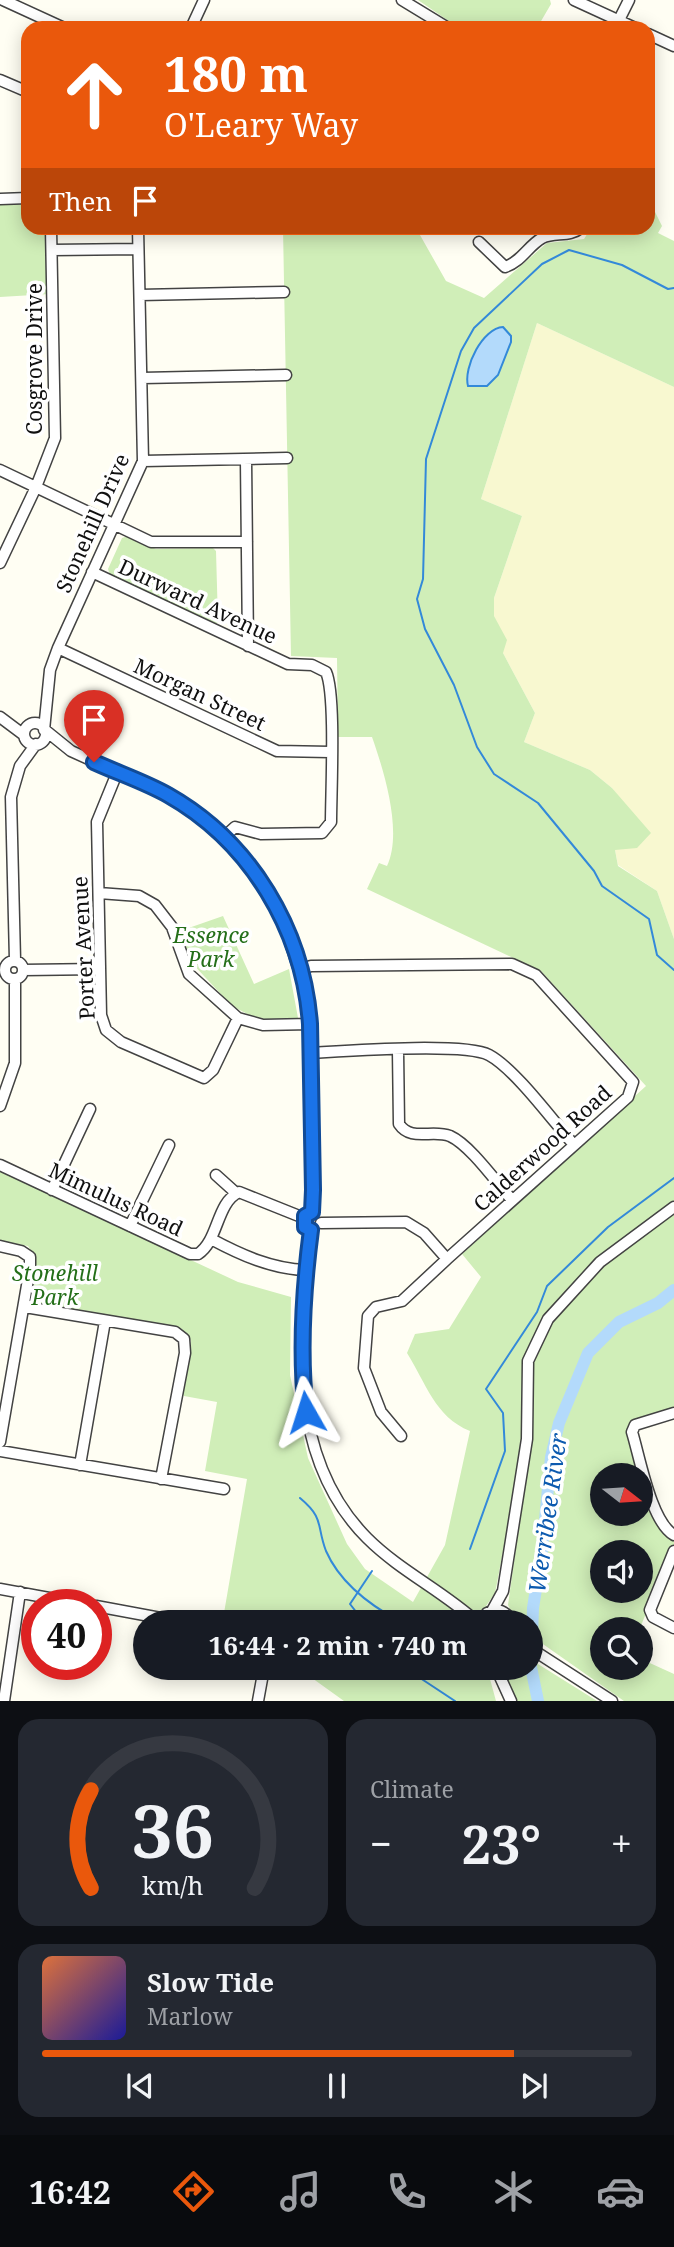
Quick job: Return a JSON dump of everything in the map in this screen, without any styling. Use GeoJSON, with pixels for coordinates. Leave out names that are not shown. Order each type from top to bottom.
{"type":"FeatureCollection","features":[{"type":"Feature","properties":{"kind":"street"},"geometry":{"type":"LineString","coordinates":[[3,0],[49,21]]}},
{"type":"Feature","properties":{"kind":"street"},"geometry":{"type":"LineString","coordinates":[[402,0],[436,21]]}},
{"type":"Feature","properties":{"kind":"street"},"geometry":{"type":"LineString","coordinates":[[574,0],[619,20],[629,0]]}},
{"type":"Feature","properties":{"kind":"street"},"geometry":{"type":"LineString","coordinates":[[193,21],[200,1]]}},
{"type":"Feature","properties":{"kind":"street"},"geometry":{"type":"LineString","coordinates":[[655,37],[674,46]]}},
{"type":"Feature","properties":{"kind":"street"},"geometry":{"type":"LineString","coordinates":[[0,80],[21,89]]}},
{"type":"Feature","properties":{"kind":"street"},"geometry":{"type":"LineString","coordinates":[[0,199],[21,198]]}},
{"type":"Feature","properties":{"kind":"street","name":"Cosgrove Drive"},"geometry":{"type":"LineString","coordinates":[[0,564],[36,487],[55,438],[51,235]]}},
{"type":"Feature","properties":{"kind":"street","name":"Stonehill Drive"},"geometry":{"type":"LineString","coordinates":[[44,730],[50,670],[58,648],[144,461],[138,235]]}},
{"type":"Feature","properties":{"kind":"street"},"geometry":{"type":"LineString","coordinates":[[479,242],[505,267],[513,264],[541,238],[558,235]]}},
{"type":"Feature","properties":{"kind":"street"},"geometry":{"type":"LineString","coordinates":[[52,250],[138,248]]}},
{"type":"Feature","properties":{"kind":"street"},"geometry":{"type":"LineString","coordinates":[[140,295],[284,292]]}},
{"type":"Feature","properties":{"kind":"street"},"geometry":{"type":"LineString","coordinates":[[142,377],[286,374]]}},
{"type":"Feature","properties":{"kind":"street"},"geometry":{"type":"LineString","coordinates":[[144,461],[287,458]]}},
{"type":"Feature","properties":{"kind":"street"},"geometry":{"type":"LineString","coordinates":[[246,460],[248,646]]}},
{"type":"Feature","properties":{"kind":"street"},"geometry":{"type":"LineString","coordinates":[[0,470],[114,525],[158,543],[247,542]]}},
{"type":"Feature","properties":{"kind":"street","name":"Durward Avenue"},"geometry":{"type":"LineString","coordinates":[[92,572],[288,664],[312,665],[326,672],[329,683],[330,752]]}},
{"type":"Feature","properties":{"kind":"street","name":"Morgan Street"},"geometry":{"type":"LineString","coordinates":[[58,648],[277,751],[330,752]]}},
{"type":"Feature","properties":{"kind":"street"},"geometry":{"type":"LineString","coordinates":[[15,960],[11,797],[25,737],[47,703]]}},
{"type":"Feature","properties":{"kind":"street"},"geometry":{"type":"LineString","coordinates":[[1,718],[32,723],[71,751],[168,795],[224,837],[259,876],[280,911],[301,970],[310,1024],[311,1053],[308,1215],[305,1227],[317,1229],[321,1223]]}},
{"type":"Feature","properties":{"kind":"street"},"geometry":{"type":"LineString","coordinates":[[1,718],[36,744],[71,751]]}},
{"type":"Feature","properties":{"kind":"street"},"geometry":{"type":"LineString","coordinates":[[20,766],[36,744],[45,737],[44,730]]}},
{"type":"Feature","properties":{"kind":"street"},"geometry":{"type":"LineString","coordinates":[[224,837],[235,827],[261,834],[322,833],[328,830],[331,822],[330,752]]}},
{"type":"Feature","properties":{"kind":"street","name":"Porter Avenue"},"geometry":{"type":"LineString","coordinates":[[117,773],[97,822],[100,969],[102,1015],[106,1030],[121,1042],[196,1077],[208,1077],[238,1018]]}},
{"type":"Feature","properties":{"kind":"street"},"geometry":{"type":"LineString","coordinates":[[99,894],[128,894],[155,905],[172,927],[189,974],[238,1018],[263,1025],[310,1024]]}},
{"type":"Feature","properties":{"kind":"street"},"geometry":{"type":"LineString","coordinates":[[15,960],[21,964],[23,970],[21,976],[15,979]]}},
{"type":"Feature","properties":{"kind":"street"},"geometry":{"type":"LineString","coordinates":[[15,960],[9,962],[3,971],[15,979]]}},
{"type":"Feature","properties":{"kind":"street","name":"Calderwood Road"},"geometry":{"type":"LineString","coordinates":[[301,970],[311,966],[502,962],[536,975],[633,1082],[628,1097],[402,1301],[372,1309],[368,1316],[364,1368],[381,1412],[401,1436]]}},
{"type":"Feature","properties":{"kind":"street"},"geometry":{"type":"LineString","coordinates":[[23,970],[100,969]]}},
{"type":"Feature","properties":{"kind":"street"},"geometry":{"type":"LineString","coordinates":[[0,1106],[5,1079],[16,1050],[15,979]]}},
{"type":"Feature","properties":{"kind":"street"},"geometry":{"type":"LineString","coordinates":[[311,1053],[468,1049],[492,1057],[574,1145]]}},
{"type":"Feature","properties":{"kind":"street"},"geometry":{"type":"LineString","coordinates":[[398,1051],[399,1124],[403,1130],[411,1134],[443,1134],[459,1141],[512,1199]]}},
{"type":"Feature","properties":{"kind":"street"},"geometry":{"type":"LineString","coordinates":[[52,1190],[90,1109]]}},
{"type":"Feature","properties":{"kind":"street"},"geometry":{"type":"LineString","coordinates":[[130,1226],[169,1145]]}},
{"type":"Feature","properties":{"kind":"street","name":"Mimulus Road"},"geometry":{"type":"LineString","coordinates":[[0,1166],[194,1255],[205,1249],[229,1200],[236,1193]]}},
{"type":"Feature","properties":{"kind":"street"},"geometry":{"type":"LineString","coordinates":[[216,1175],[236,1193],[247,1193],[308,1215],[318,1214],[321,1223]]}},
{"type":"Feature","properties":{"kind":"street"},"geometry":{"type":"LineString","coordinates":[[507,1610],[503,1591],[527,1439],[528,1361],[548,1320],[600,1262],[674,1208]]}},
{"type":"Feature","properties":{"kind":"street"},"geometry":{"type":"LineString","coordinates":[[321,1223],[406,1222],[424,1233],[447,1259]]}},
{"type":"Feature","properties":{"kind":"street"},"geometry":{"type":"LineString","coordinates":[[311,1230],[306,1270],[303,1385],[306,1412],[316,1453],[327,1477],[365,1537],[394,1563],[469,1610]]}},
{"type":"Feature","properties":{"kind":"street"},"geometry":{"type":"LineString","coordinates":[[211,1239],[269,1264],[306,1270]]}},
{"type":"Feature","properties":{"kind":"street"},"geometry":{"type":"LineString","coordinates":[[0,1246],[21,1251],[30,1257],[0,1442]]}},
{"type":"Feature","properties":{"kind":"street"},"geometry":{"type":"LineString","coordinates":[[24,1307],[175,1332],[184,1339],[185,1353],[161,1479]]}},
{"type":"Feature","properties":{"kind":"street"},"geometry":{"type":"LineString","coordinates":[[80,1465],[105,1321]]}},
{"type":"Feature","properties":{"kind":"street"},"geometry":{"type":"LineString","coordinates":[[674,1413],[635,1424],[632,1432],[656,1511],[664,1530],[674,1535]]}},
{"type":"Feature","properties":{"kind":"street"},"geometry":{"type":"LineString","coordinates":[[0,1451],[224,1489]]}},
{"type":"Feature","properties":{"kind":"street"},"geometry":{"type":"LineString","coordinates":[[674,1552],[650,1610],[653,1617],[674,1628]]}},
{"type":"Feature","properties":{"kind":"street"},"geometry":{"type":"LineString","coordinates":[[0,1589],[20,1592],[4,1701]]}},
{"type":"Feature","properties":{"kind":"street"},"geometry":{"type":"LineString","coordinates":[[489,1610],[503,1591]]}},
{"type":"Feature","properties":{"kind":"street"},"geometry":{"type":"LineString","coordinates":[[112,1609],[133,1613]]}},
{"type":"Feature","properties":{"kind":"street"},"geometry":{"type":"LineString","coordinates":[[543,1656],[612,1701]]}},
{"type":"Feature","properties":{"kind":"street"},"geometry":{"type":"LineString","coordinates":[[258,1701],[262,1680]]}},
{"type":"Feature","properties":{"kind":"street"},"geometry":{"type":"LineString","coordinates":[[501,1680],[511,1701]]}},
{"type":"Feature","properties":{"kind":"green space"},"geometry":{"type":"Polygon","coordinates":[[[418,0],[550,0],[551,4],[541,21],[449,21],[418,0]]]}},
{"type":"Feature","properties":{"kind":"green space"},"geometry":{"type":"Polygon","coordinates":[[[21,201],[21,235],[49,235],[50,294],[0,297],[0,202],[21,201]]]}},
{"type":"Feature","properties":{"kind":"green space","name":"Stonehill Park"},"geometry":{"type":"Polygon","coordinates":[[[655,212],[662,226],[658,233],[674,241],[674,387],[537,323],[481,499],[522,516],[494,598],[494,616],[507,640],[503,653],[535,713],[524,742],[590,770],[612,788],[651,833],[637,848],[615,850],[618,866],[657,891],[674,939],[674,1203],[596,1260],[525,1358],[524,1440],[495,1593],[483,1610],[225,1610],[247,1479],[205,1471],[217,1402],[184,1396],[182,1393],[191,1341],[182,1329],[32,1303],[29,1299],[36,1258],[28,1246],[0,1241],[0,1171],[238,1282],[291,1297],[290,1375],[308,1458],[347,1544],[365,1569],[413,1602],[445,1545],[470,1431],[448,1417],[426,1387],[407,1353],[415,1334],[449,1329],[481,1277],[462,1254],[646,1086],[541,971],[367,889],[379,863],[387,866],[393,836],[390,802],[377,751],[372,737],[338,737],[337,658],[291,656],[283,235],[420,235],[446,281],[484,298],[547,243],[584,239],[587,235],[655,235],[655,212]]]}},
{"type":"Feature","properties":{"kind":"green space"},"geometry":{"type":"Polygon","coordinates":[[[537,323],[674,387],[674,939],[657,891],[618,865],[615,850],[627,808],[612,788],[590,770],[524,742],[535,713],[503,653],[494,616],[494,598],[522,516],[481,499],[537,323]]]}},
{"type":"Feature","properties":{"kind":"green space"},"geometry":{"type":"Polygon","coordinates":[[[128,536],[156,549],[213,548],[216,551],[218,622],[215,624],[110,575],[108,569],[122,538],[128,536]]]}},
{"type":"Feature","properties":{"kind":"green space","name":"Essence Park"},"geometry":{"type":"Polygon","coordinates":[[[223,916],[254,984],[289,969],[298,1018],[259,1020],[232,1006],[190,961],[180,931],[223,916]]]}},
{"type":"Feature","properties":{"kind":"green space"},"geometry":{"type":"Polygon","coordinates":[[[674,1214],[674,1411],[634,1422],[641,1463],[590,1463],[590,1526],[653,1526],[653,1510],[664,1531],[674,1539],[674,1545],[653,1596],[653,1540],[590,1540],[590,1603],[650,1603],[645,1617],[590,1617],[590,1677],[543,1644],[543,1610],[511,1610],[508,1605],[531,1440],[533,1361],[554,1320],[604,1265],[674,1214]]]}},
{"type":"Feature","properties":{"kind":"green space"},"geometry":{"type":"Polygon","coordinates":[[[653,1664],[674,1674],[674,1701],[624,1701],[594,1680],[653,1680],[653,1664]]]}},
{"type":"Feature","properties":{"kind":"green space"},"geometry":{"type":"Polygon","coordinates":[[[543,1667],[597,1701],[540,1701],[535,1680],[543,1680],[543,1667]]]}},
{"type":"Feature","properties":{"kind":"green space"},"geometry":{"type":"Polygon","coordinates":[[[315,1680],[490,1680],[496,1701],[344,1701],[315,1680]]]}},
{"type":"Feature","properties":{"kind":"green space"},"geometry":{"type":"Polygon","coordinates":[[[506,1680],[532,1680],[536,1701],[517,1701],[506,1680]]]}},
{"type":"Feature","properties":{"kind":"water"},"geometry":{"type":"Polygon","coordinates":[[[503,327],[511,336],[511,342],[498,375],[487,386],[468,386],[469,369],[476,350],[488,334],[503,327]]]}},
{"type":"Feature","properties":{"kind":"waterway"},"geometry":{"type":"LineString","coordinates":[[674,288],[668,289],[622,265],[569,250],[542,264],[474,328],[461,351],[426,459],[423,579],[417,599],[425,629],[454,685],[477,747],[494,774],[538,803],[594,871],[602,886],[649,919],[657,955],[674,970]]}},
{"type":"Feature","properties":{"kind":"waterway"},"geometry":{"type":"LineString","coordinates":[[470,1549],[505,1451],[503,1413],[486,1389],[537,1312],[547,1286],[608,1227],[674,1178]]}},
{"type":"Feature","properties":{"kind":"waterway","name":"Werribee River"},"geometry":{"type":"LineString","coordinates":[[538,1701],[531,1667],[533,1608],[542,1551],[551,1457],[559,1423],[588,1353],[619,1322],[658,1303],[674,1290]]}},
{"type":"Feature","properties":{"kind":"waterway"},"geometry":{"type":"LineString","coordinates":[[300,1498],[317,1517],[326,1551],[339,1573],[381,1610]]}},
{"type":"Feature","properties":{"kind":"waterway"},"geometry":{"type":"LineString","coordinates":[[355,1610],[350,1604],[372,1571]]}},
{"type":"Feature","properties":{"kind":"waterway"},"geometry":{"type":"LineString","coordinates":[[423,1680],[455,1701]]}},
{"type":"Feature","properties":{"kind":"route"},"geometry":{"type":"LineString","coordinates":[[94,762],[168,795],[224,837],[259,876],[280,911],[298,958],[309,1001],[313,1190],[312,1212],[305,1216],[303,1221],[305,1227],[311,1230],[306,1270],[301,1371],[306,1412]]}}]}
